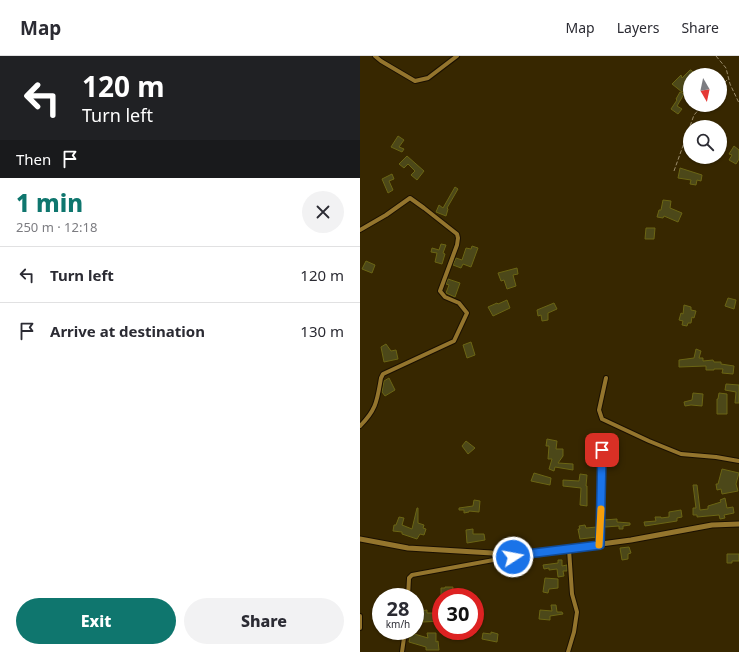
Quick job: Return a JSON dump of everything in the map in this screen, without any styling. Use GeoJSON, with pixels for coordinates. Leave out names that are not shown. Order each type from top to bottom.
{"type":"FeatureCollection","features":[{"type":"Feature","properties":{"kind":"street"},"geometry":{"type":"LineString","coordinates":[[376,56],[381,61],[415,81],[428,78],[457,56]]}},
{"type":"Feature","properties":{"kind":"street"},"geometry":{"type":"LineString","coordinates":[[360,230],[386,215],[410,198],[424,208],[457,234],[457,245],[440,291],[445,297],[459,303],[467,313],[454,341],[383,374],[376,405],[369,417],[360,426]]}},
{"type":"Feature","properties":{"kind":"street"},"geometry":{"type":"LineString","coordinates":[[606,378],[599,410],[602,419],[681,454],[716,456],[739,461]]}},
{"type":"Feature","properties":{"kind":"street"},"geometry":{"type":"LineString","coordinates":[[600,545],[602,450]]}},
{"type":"Feature","properties":{"kind":"street"},"geometry":{"type":"LineString","coordinates":[[408,588],[409,578],[412,575],[527,554],[600,545],[712,525],[739,524]]}},
{"type":"Feature","properties":{"kind":"street"},"geometry":{"type":"LineString","coordinates":[[360,540],[408,548],[527,554]]}},
{"type":"Feature","properties":{"kind":"street"},"geometry":{"type":"LineString","coordinates":[[568,652],[578,612],[572,594],[569,549]]}},
{"type":"Feature","properties":{"kind":"street"},"geometry":{"type":"LineString","coordinates":[[360,616],[360,628]]}},
{"type":"Feature","properties":{"kind":"street"},"geometry":{"type":"LineString","coordinates":[[402,652],[404,640]]}},
{"type":"Feature","properties":{"kind":"path"},"geometry":{"type":"LineString","coordinates":[[716,56],[726,68],[730,84],[739,103]]}},
{"type":"Feature","properties":{"kind":"path"},"geometry":{"type":"LineString","coordinates":[[674,171],[694,115],[697,112]]}},
{"type":"Feature","properties":{"kind":"building"},"geometry":{"type":"Polygon","coordinates":[[[681,75],[682,78],[683,77],[682,92],[672,84],[681,75]]]}},
{"type":"Feature","properties":{"kind":"building"},"geometry":{"type":"Polygon","coordinates":[[[680,92],[683,94],[677,106],[682,109],[678,114],[671,109],[677,100],[676,99],[680,92]]]}},
{"type":"Feature","properties":{"kind":"building"},"geometry":{"type":"Polygon","coordinates":[[[398,136],[404,140],[399,147],[404,149],[402,152],[391,147],[398,136]]]}},
{"type":"Feature","properties":{"kind":"building"},"geometry":{"type":"Polygon","coordinates":[[[734,146],[739,150],[739,159],[736,164],[729,160],[732,155],[729,154],[734,146]]]}},
{"type":"Feature","properties":{"kind":"building"},"geometry":{"type":"Polygon","coordinates":[[[407,156],[424,171],[417,180],[411,175],[415,171],[408,164],[404,168],[399,164],[407,156]]]}},
{"type":"Feature","properties":{"kind":"building"},"geometry":{"type":"Polygon","coordinates":[[[680,168],[702,175],[701,181],[697,180],[696,185],[690,184],[691,180],[678,178],[680,168]]]}},
{"type":"Feature","properties":{"kind":"building"},"geometry":{"type":"Polygon","coordinates":[[[392,174],[394,179],[389,181],[393,190],[388,193],[382,179],[392,174]]]}},
{"type":"Feature","properties":{"kind":"building"},"geometry":{"type":"Polygon","coordinates":[[[455,187],[458,189],[447,208],[446,216],[436,212],[439,205],[443,208],[455,187]]]}},
{"type":"Feature","properties":{"kind":"building"},"geometry":{"type":"Polygon","coordinates":[[[663,200],[671,201],[670,208],[682,213],[678,222],[664,216],[663,218],[657,217],[659,210],[661,210],[663,200]]]}},
{"type":"Feature","properties":{"kind":"building"},"geometry":{"type":"Polygon","coordinates":[[[646,228],[655,228],[654,239],[645,239],[646,228]]]}},
{"type":"Feature","properties":{"kind":"building"},"geometry":{"type":"Polygon","coordinates":[[[441,244],[446,245],[443,253],[445,254],[442,264],[435,262],[437,253],[431,252],[432,248],[439,250],[441,244]]]}},
{"type":"Feature","properties":{"kind":"building"},"geometry":{"type":"Polygon","coordinates":[[[472,246],[478,248],[471,267],[463,264],[461,268],[453,265],[456,258],[462,260],[466,248],[471,249],[472,246]]]}},
{"type":"Feature","properties":{"kind":"building"},"geometry":{"type":"Polygon","coordinates":[[[366,261],[375,265],[372,273],[362,269],[366,261]]]}},
{"type":"Feature","properties":{"kind":"building"},"geometry":{"type":"Polygon","coordinates":[[[517,268],[518,274],[513,275],[516,286],[507,289],[504,280],[501,281],[498,273],[517,268]]]}},
{"type":"Feature","properties":{"kind":"building"},"geometry":{"type":"Polygon","coordinates":[[[448,279],[460,283],[455,297],[446,293],[449,285],[446,284],[448,279]]]}},
{"type":"Feature","properties":{"kind":"building"},"geometry":{"type":"Polygon","coordinates":[[[728,298],[736,300],[734,309],[725,306],[728,298]]]}},
{"type":"Feature","properties":{"kind":"building"},"geometry":{"type":"Polygon","coordinates":[[[507,300],[510,308],[493,316],[488,307],[507,300]]]}},
{"type":"Feature","properties":{"kind":"building"},"geometry":{"type":"Polygon","coordinates":[[[554,303],[557,309],[548,313],[548,320],[542,321],[541,315],[538,316],[537,310],[554,303]]]}},
{"type":"Feature","properties":{"kind":"building"},"geometry":{"type":"Polygon","coordinates":[[[684,305],[691,307],[691,310],[696,311],[694,318],[692,317],[691,323],[688,323],[687,326],[682,325],[683,321],[679,320],[681,313],[683,314],[684,305]]]}},
{"type":"Feature","properties":{"kind":"building"},"geometry":{"type":"Polygon","coordinates":[[[471,342],[475,355],[467,358],[463,345],[471,342]]]}},
{"type":"Feature","properties":{"kind":"building"},"geometry":{"type":"Polygon","coordinates":[[[386,344],[391,351],[396,350],[398,359],[384,362],[381,347],[386,344]]]}},
{"type":"Feature","properties":{"kind":"building"},"geometry":{"type":"Polygon","coordinates":[[[696,349],[701,351],[699,358],[703,358],[703,361],[713,360],[714,362],[721,362],[721,364],[734,366],[733,374],[722,373],[723,369],[706,370],[706,366],[679,367],[679,360],[694,358],[696,349]]]}},
{"type":"Feature","properties":{"kind":"building"},"geometry":{"type":"Polygon","coordinates":[[[389,378],[395,390],[385,396],[382,392],[384,381],[389,378]]]}},
{"type":"Feature","properties":{"kind":"building"},"geometry":{"type":"Polygon","coordinates":[[[726,384],[739,385],[739,403],[735,403],[736,392],[725,390],[726,384]]]}},
{"type":"Feature","properties":{"kind":"building"},"geometry":{"type":"Polygon","coordinates":[[[693,393],[703,394],[702,406],[685,406],[684,402],[692,400],[693,393]]]}},
{"type":"Feature","properties":{"kind":"building"},"geometry":{"type":"Polygon","coordinates":[[[719,393],[727,394],[727,414],[717,414],[717,399],[719,393]]]}},
{"type":"Feature","properties":{"kind":"building"},"geometry":{"type":"Polygon","coordinates":[[[547,439],[557,441],[556,449],[563,449],[563,456],[558,463],[573,464],[573,470],[555,467],[554,471],[549,469],[552,459],[548,459],[549,446],[546,446],[547,439]]]}},
{"type":"Feature","properties":{"kind":"building"},"geometry":{"type":"Polygon","coordinates":[[[466,441],[475,448],[468,454],[462,446],[466,441]]]}},
{"type":"Feature","properties":{"kind":"building"},"geometry":{"type":"Polygon","coordinates":[[[722,469],[739,473],[736,484],[738,491],[722,494],[721,489],[717,490],[716,484],[718,484],[722,469]]]}},
{"type":"Feature","properties":{"kind":"building"},"geometry":{"type":"Polygon","coordinates":[[[534,473],[551,478],[550,485],[531,481],[534,473]]]}},
{"type":"Feature","properties":{"kind":"building"},"geometry":{"type":"Polygon","coordinates":[[[580,474],[587,475],[587,506],[580,505],[581,488],[563,486],[563,480],[579,481],[580,474]]]}},
{"type":"Feature","properties":{"kind":"building"},"geometry":{"type":"Polygon","coordinates":[[[693,485],[697,485],[700,510],[708,509],[708,506],[721,502],[720,500],[725,498],[727,508],[733,507],[734,513],[724,515],[725,518],[720,519],[719,515],[697,517],[697,515],[693,515],[693,508],[696,508],[693,485]]]}},
{"type":"Feature","properties":{"kind":"building"},"geometry":{"type":"Polygon","coordinates":[[[474,500],[480,501],[479,512],[469,511],[464,513],[464,510],[459,510],[459,508],[473,506],[474,500]]]}},
{"type":"Feature","properties":{"kind":"building"},"geometry":{"type":"Polygon","coordinates":[[[417,508],[418,523],[424,525],[423,528],[426,529],[424,535],[420,534],[417,539],[402,534],[402,532],[393,531],[394,525],[396,525],[399,517],[404,518],[402,525],[412,529],[417,508]]]}},
{"type":"Feature","properties":{"kind":"building"},"geometry":{"type":"Polygon","coordinates":[[[681,510],[682,517],[677,518],[677,521],[645,526],[644,522],[656,521],[655,517],[669,517],[669,512],[681,510]]]}},
{"type":"Feature","properties":{"kind":"building"},"geometry":{"type":"Polygon","coordinates":[[[617,519],[617,522],[630,523],[630,525],[623,526],[623,529],[619,529],[619,526],[605,527],[604,520],[617,519]]]}},
{"type":"Feature","properties":{"kind":"building"},"geometry":{"type":"Polygon","coordinates":[[[585,525],[586,528],[597,527],[597,537],[580,539],[578,529],[580,529],[579,526],[585,525]]]}},
{"type":"Feature","properties":{"kind":"building"},"geometry":{"type":"Polygon","coordinates":[[[473,529],[473,534],[484,534],[485,540],[467,543],[466,530],[473,529]]]}},
{"type":"Feature","properties":{"kind":"building"},"geometry":{"type":"Polygon","coordinates":[[[629,547],[631,553],[628,554],[628,559],[622,560],[620,548],[629,547]]]}},
{"type":"Feature","properties":{"kind":"building"},"geometry":{"type":"Polygon","coordinates":[[[727,554],[739,554],[739,561],[727,563],[727,554]]]}},
{"type":"Feature","properties":{"kind":"building"},"geometry":{"type":"Polygon","coordinates":[[[558,560],[562,560],[562,566],[567,565],[567,571],[563,571],[564,576],[558,577],[557,569],[544,569],[543,565],[558,563],[558,560]]]}},
{"type":"Feature","properties":{"kind":"building"},"geometry":{"type":"Polygon","coordinates":[[[545,578],[558,579],[558,588],[549,589],[548,593],[543,592],[545,578]]]}},
{"type":"Feature","properties":{"kind":"building"},"geometry":{"type":"Polygon","coordinates":[[[551,605],[556,605],[557,612],[562,612],[563,614],[550,616],[550,620],[539,619],[540,610],[552,611],[551,605]]]}},
{"type":"Feature","properties":{"kind":"building"},"geometry":{"type":"Polygon","coordinates":[[[424,610],[427,610],[427,613],[432,613],[432,622],[424,622],[424,610]]]}},
{"type":"Feature","properties":{"kind":"building"},"geometry":{"type":"Polygon","coordinates":[[[491,632],[498,634],[497,642],[484,639],[484,633],[491,634],[491,632]]]}},
{"type":"Feature","properties":{"kind":"building"},"geometry":{"type":"Polygon","coordinates":[[[427,633],[432,633],[432,640],[436,640],[436,642],[438,641],[439,650],[426,650],[426,647],[409,642],[409,640],[424,640],[424,637],[428,638],[427,633]]]}},
{"type":"Feature","properties":{"kind":"slow traffic"},"geometry":{"type":"LineString","coordinates":[[599,545],[601,509]]}},
{"type":"Feature","properties":{"kind":"route"},"geometry":{"type":"LineString","coordinates":[[513,557],[600,545],[602,450]]}}]}
